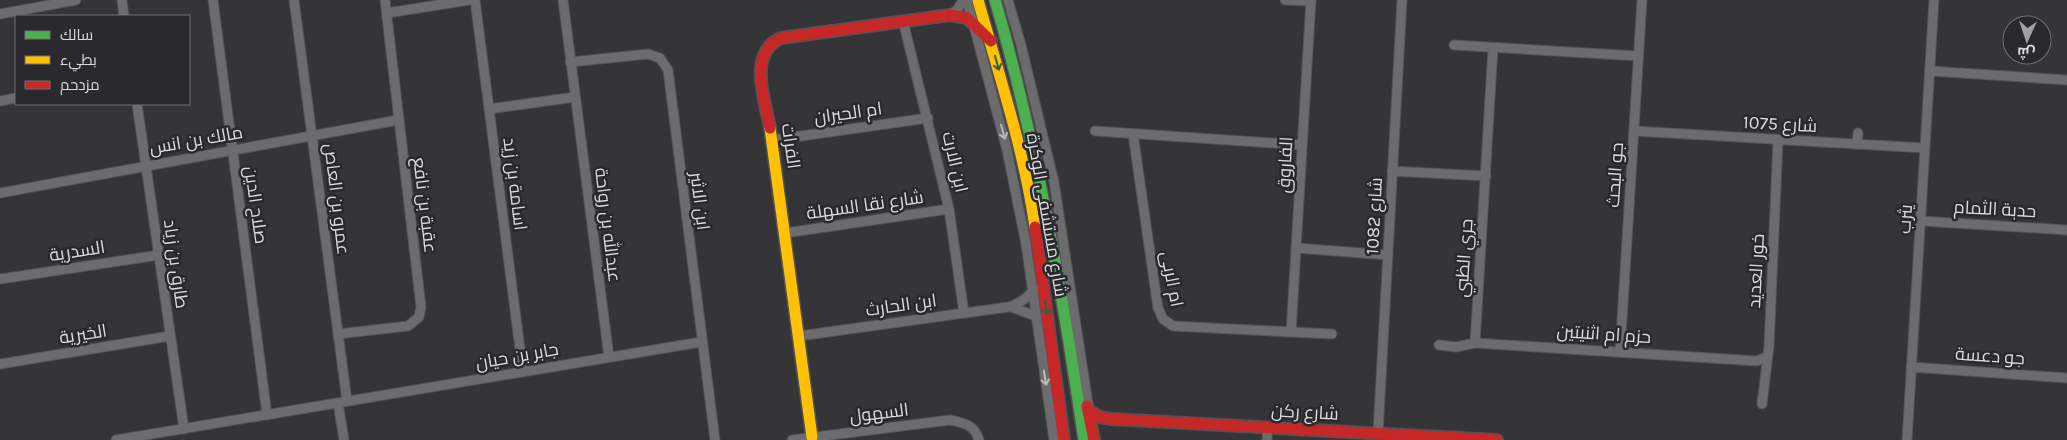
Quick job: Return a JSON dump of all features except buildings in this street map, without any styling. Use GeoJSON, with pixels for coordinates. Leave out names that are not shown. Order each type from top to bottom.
{"type":"FeatureCollection","features":[{"type":"Feature","properties":{"kind":"street"},"geometry":{"type":"LineString","coordinates":[[0,14],[76,0]]}},
{"type":"Feature","properties":{"kind":"street"},"geometry":{"type":"LineString","coordinates":[[122,0],[124,15]]}},
{"type":"Feature","properties":{"kind":"street","name":"صلاح الدين"},"geometry":{"type":"LineString","coordinates":[[213,0],[268,414]]}},
{"type":"Feature","properties":{"kind":"street","name":"عمرو بن العاص"},"geometry":{"type":"LineString","coordinates":[[294,0],[338,334],[342,402]]}},
{"type":"Feature","properties":{"kind":"street","name":"عقبة بن نافع"},"geometry":{"type":"LineString","coordinates":[[338,334],[408,326],[418,317],[421,308],[385,0]]}},
{"type":"Feature","properties":{"kind":"street"},"geometry":{"type":"LineString","coordinates":[[387,13],[469,0]]}},
{"type":"Feature","properties":{"kind":"street","name":"اسامة بن زيد"},"geometry":{"type":"LineString","coordinates":[[475,0],[523,372]]}},
{"type":"Feature","properties":{"kind":"street","name":"عبدالله بن رواحة"},"geometry":{"type":"LineString","coordinates":[[563,0],[609,357]]}},
{"type":"Feature","properties":{"kind":"street"},"geometry":{"type":"LineString","coordinates":[[950,15],[957,10],[963,0]]}},
{"type":"Feature","properties":{"kind":"street","name":"شارع مستشفى الوكرة"},"geometry":{"type":"LineString","coordinates":[[967,0],[1008,150],[1026,244],[1054,440]]}},
{"type":"Feature","properties":{"kind":"street","name":"شارع مستشفى الوكرة"},"geometry":{"type":"LineString","coordinates":[[978,0],[1014,125],[1030,196],[1064,440]]}},
{"type":"Feature","properties":{"kind":"street","name":"شارع مستشفى الوكرة"},"geometry":{"type":"LineString","coordinates":[[996,0],[1025,104],[1036,152],[1050,222],[1076,386],[1090,438]]}},
{"type":"Feature","properties":{"kind":"street"},"geometry":{"type":"LineString","coordinates":[[1285,0],[1311,1]]}},
{"type":"Feature","properties":{"kind":"street","name":"شارع 1082"},"geometry":{"type":"LineString","coordinates":[[1378,433],[1402,0]]}},
{"type":"Feature","properties":{"kind":"street","name":"جو البحث"},"geometry":{"type":"LineString","coordinates":[[1620,352],[1642,0]]}},
{"type":"Feature","properties":{"kind":"street","name":"يثرب"},"geometry":{"type":"LineString","coordinates":[[1908,440],[1934,0]]}},
{"type":"Feature","properties":{"kind":"street","name":"الفاروق"},"geometry":{"type":"LineString","coordinates":[[1291,332],[1311,1]]}},
{"type":"Feature","properties":{"kind":"street"},"geometry":{"type":"LineString","coordinates":[[1004,28],[1009,2]]}},
{"type":"Feature","properties":{"kind":"street","name":"شارع مستشفى الوكرة"},"geometry":{"type":"LineString","coordinates":[[1009,2],[1043,131],[1054,182],[1089,410],[1090,438]]}},
{"type":"Feature","properties":{"kind":"street","name":"الفرات"},"geometry":{"type":"LineString","coordinates":[[812,437],[762,70],[762,57],[766,47],[775,40],[786,36],[950,15],[959,16],[974,23],[991,41]]}},
{"type":"Feature","properties":{"kind":"street","name":"ابن الارت"},"geometry":{"type":"LineString","coordinates":[[903,21],[949,209],[964,312]]}},
{"type":"Feature","properties":{"kind":"street"},"geometry":{"type":"LineString","coordinates":[[1454,45],[1638,56]]}},
{"type":"Feature","properties":{"kind":"street","name":"جري الظبي"},"geometry":{"type":"LineString","coordinates":[[1475,343],[1493,48]]}},
{"type":"Feature","properties":{"kind":"street","name":"ابن الاثير"},"geometry":{"type":"LineString","coordinates":[[570,62],[648,54],[660,58],[668,70],[715,440]]}},
{"type":"Feature","properties":{"kind":"street"},"geometry":{"type":"LineString","coordinates":[[1930,71],[2067,80]]}},
{"type":"Feature","properties":{"kind":"street"},"geometry":{"type":"LineString","coordinates":[[489,109],[575,96]]}},
{"type":"Feature","properties":{"kind":"street"},"geometry":{"type":"LineString","coordinates":[[0,101],[15,98]]}},
{"type":"Feature","properties":{"kind":"street","name":"طارق بن زياد"},"geometry":{"type":"LineString","coordinates":[[137,105],[184,429]]}},
{"type":"Feature","properties":{"kind":"street","name":"ام الحيران"},"geometry":{"type":"LineString","coordinates":[[773,140],[928,118]]}},
{"type":"Feature","properties":{"kind":"street","name":"مالك بن انس"},"geometry":{"type":"LineString","coordinates":[[0,194],[146,165],[398,120]]}},
{"type":"Feature","properties":{"kind":"street"},"geometry":{"type":"LineString","coordinates":[[1095,131],[1302,145]]}},
{"type":"Feature","properties":{"kind":"street","name":"شارع 1075"},"geometry":{"type":"LineString","coordinates":[[1634,131],[1925,148]]}},
{"type":"Feature","properties":{"kind":"street"},"geometry":{"type":"LineString","coordinates":[[1857,144],[1858,133]]}},
{"type":"Feature","properties":{"kind":"street","name":"ام الربى"},"geometry":{"type":"LineString","coordinates":[[1133,134],[1158,308],[1163,319],[1174,326],[1332,334]]}},
{"type":"Feature","properties":{"kind":"street","name":"خور العديد"},"geometry":{"type":"LineString","coordinates":[[1762,404],[1766,357],[1769,346],[1778,140]]}},
{"type":"Feature","properties":{"kind":"street"},"geometry":{"type":"LineString","coordinates":[[1392,171],[1486,176]]}},
{"type":"Feature","properties":{"kind":"street","name":"شارع نقا السهلة"},"geometry":{"type":"LineString","coordinates":[[785,234],[949,209]]}},
{"type":"Feature","properties":{"kind":"street","name":"حدبة الثمام"},"geometry":{"type":"LineString","coordinates":[[1921,221],[2067,230]]}},
{"type":"Feature","properties":{"kind":"street"},"geometry":{"type":"LineString","coordinates":[[1296,248],[1388,255]]}},
{"type":"Feature","properties":{"kind":"street","name":"السدرية"},"geometry":{"type":"LineString","coordinates":[[0,279],[159,255]]}},
{"type":"Feature","properties":{"kind":"street"},"geometry":{"type":"LineString","coordinates":[[1033,291],[1041,273]]}},
{"type":"Feature","properties":{"kind":"street","name":"ابن الحارث"},"geometry":{"type":"LineString","coordinates":[[799,336],[1008,307],[1018,304],[1033,291]]}},
{"type":"Feature","properties":{"kind":"street","name":"ابن الحارث"},"geometry":{"type":"LineString","coordinates":[[1008,307],[1018,308],[1036,316]]}},
{"type":"Feature","properties":{"kind":"street","name":"الخيرية"},"geometry":{"type":"LineString","coordinates":[[0,364],[170,336]]}},
{"type":"Feature","properties":{"kind":"street","name":"جابر بن حيان"},"geometry":{"type":"LineString","coordinates":[[116,440],[702,342]]}},
{"type":"Feature","properties":{"kind":"street","name":"حزم ام اثنيتين"},"geometry":{"type":"LineString","coordinates":[[1438,346],[1456,347],[1475,343],[1756,361],[1766,357]]}},
{"type":"Feature","properties":{"kind":"street","name":"جو دعسة"},"geometry":{"type":"LineString","coordinates":[[1911,367],[2067,378]]}},
{"type":"Feature","properties":{"kind":"street","name":"شارع مستشفى الوكرة"},"geometry":{"type":"LineString","coordinates":[[1076,386],[1089,410]]}},
{"type":"Feature","properties":{"kind":"street"},"geometry":{"type":"LineString","coordinates":[[342,402],[344,440]]}},
{"type":"Feature","properties":{"kind":"street","name":"شارع ركن"},"geometry":{"type":"LineString","coordinates":[[1089,410],[1099,417],[1111,419],[1497,440]]}},
{"type":"Feature","properties":{"kind":"street"},"geometry":{"type":"LineString","coordinates":[[1090,438],[1100,425],[1111,419]]}},
{"type":"Feature","properties":{"kind":"street","name":"السهول"},"geometry":{"type":"LineString","coordinates":[[792,440],[950,420],[970,426],[977,432],[979,440]]}},
{"type":"Feature","properties":{"kind":"street"},"geometry":{"type":"LineString","coordinates":[[1268,428],[1268,440]]}},
{"type":"Feature","properties":{"kind":"street"},"geometry":{"type":"LineString","coordinates":[[882,429],[882,440]]}},
{"type":"Feature","properties":{"kind":"traffic: fast"},"geometry":{"type":"LineString","coordinates":[[995,0],[1024,109],[1036,163],[1067,329],[1084,440]]}},
{"type":"Feature","properties":{"kind":"traffic: slow"},"geometry":{"type":"LineString","coordinates":[[978,0],[1018,141],[1035,227]]}},
{"type":"Feature","properties":{"kind":"traffic: slow"},"geometry":{"type":"LineString","coordinates":[[770,128],[812,437]]}},
{"type":"Feature","properties":{"kind":"traffic: jam"},"geometry":{"type":"LineString","coordinates":[[770,128],[762,91],[761,66],[764,54],[771,45],[781,38],[950,15],[967,18],[991,41]]}},
{"type":"Feature","properties":{"kind":"traffic: jam"},"geometry":{"type":"LineString","coordinates":[[1035,227],[1064,440]]}},
{"type":"Feature","properties":{"kind":"traffic: jam"},"geometry":{"type":"LineString","coordinates":[[1087,406],[1094,440]]}},
{"type":"Feature","properties":{"kind":"traffic: jam"},"geometry":{"type":"LineString","coordinates":[[1089,410],[1099,417],[1111,419],[1497,440]]}}]}
